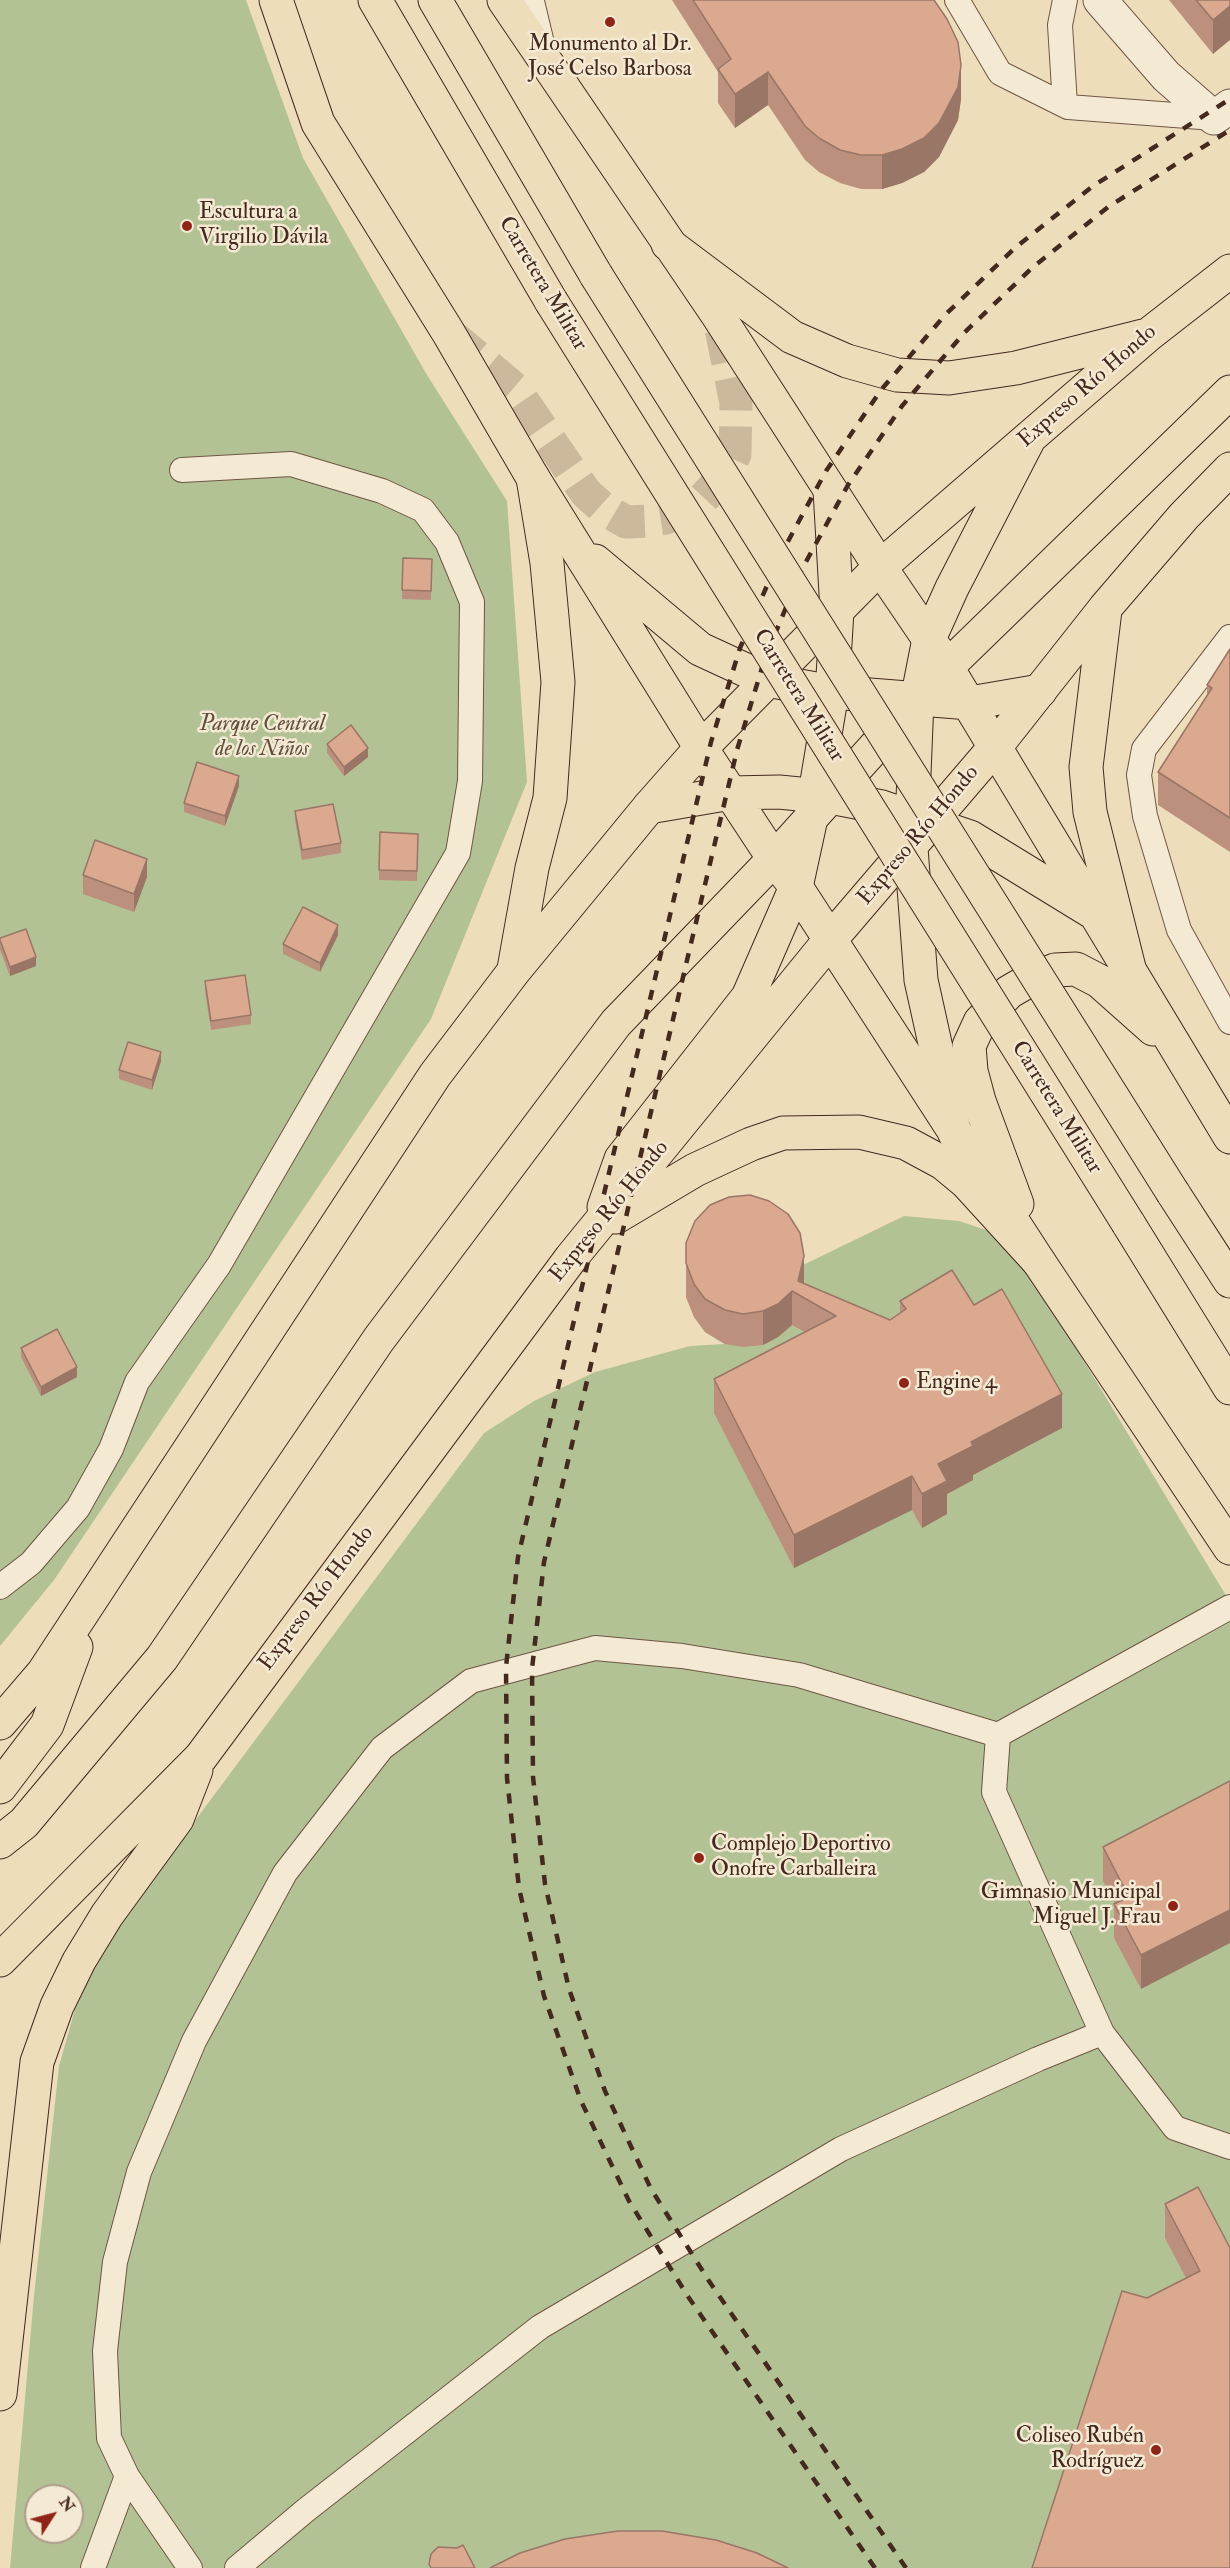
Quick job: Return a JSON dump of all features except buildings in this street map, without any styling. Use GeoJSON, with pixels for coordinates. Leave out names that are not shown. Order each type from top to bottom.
{"type":"FeatureCollection","features":[{"type":"Feature","properties":{"kind":"main road"},"geometry":{"type":"LineString","coordinates":[[276,0],[318,123],[448,332],[573,543],[701,748],[774,859],[796,887],[1039,1262],[1230,1548]]}},
{"type":"Feature","properties":{"kind":"main road","name":"Carretera Militar"},"geometry":{"type":"LineString","coordinates":[[375,0],[551,301],[1230,1388]]}},
{"type":"Feature","properties":{"kind":"main road"},"geometry":{"type":"LineString","coordinates":[[435,0],[596,275],[1173,1194],[1230,1281]]}},
{"type":"Feature","properties":{"kind":"main road"},"geometry":{"type":"LineString","coordinates":[[504,0],[719,317],[947,667],[1230,1137]]}},
{"type":"Feature","properties":{"kind":"main road"},"geometry":{"type":"LineString","coordinates":[[668,244],[792,338],[847,362],[897,375],[949,378],[1016,368],[1148,335]]}},
{"type":"Feature","properties":{"kind":"main road","name":"Expreso Río Hondo"},"geometry":{"type":"LineString","coordinates":[[0,1722],[42,1673],[97,1592],[435,1075],[514,971],[649,807],[701,748],[880,567],[1148,335],[1230,271]]}},
{"type":"Feature","properties":{"kind":"main road"},"geometry":{"type":"LineString","coordinates":[[0,1842],[24,1823],[162,1658],[379,1339],[616,1023],[774,859],[818,803],[947,667],[1230,392]]}},
{"type":"Feature","properties":{"kind":"main road"},"geometry":{"type":"LineString","coordinates":[[922,819],[917,700],[929,639],[952,588],[1030,437]]}},
{"type":"Feature","properties":{"kind":"main road","name":"Expreso Río Hondo"},"geometry":{"type":"LineString","coordinates":[[0,1960],[201,1757],[571,1258],[830,940],[910,848],[922,819],[996,746],[1105,608],[1184,516],[1230,470]]}},
{"type":"Feature","properties":{"kind":"main road"},"geometry":{"type":"LineString","coordinates":[[514,971],[532,867],[550,798],[557,694],[554,625],[533,478]]}},
{"type":"Feature","properties":{"kind":"main road"},"geometry":{"type":"LineString","coordinates":[[596,1228],[621,1159],[748,997],[796,887],[818,803],[832,692],[837,611],[830,490]]}},
{"type":"Feature","properties":{"kind":"main road"},"geometry":{"type":"LineString","coordinates":[[573,543],[700,649],[767,680],[832,692],[970,704],[1040,691]]}},
{"type":"Feature","properties":{"kind":"main road"},"geometry":{"type":"LineString","coordinates":[[1105,608],[1086,767],[1090,812],[1129,968]]}},
{"type":"Feature","properties":{"kind":"main road"},"geometry":{"type":"LineString","coordinates":[[649,807],[732,794],[818,803],[922,819],[970,837],[1098,915]]}},
{"type":"Feature","properties":{"kind":"main road"},"geometry":{"type":"LineString","coordinates":[[910,848],[921,980],[955,1134]]}},
{"type":"Feature","properties":{"kind":"main road"},"geometry":{"type":"LineString","coordinates":[[1039,1262],[979,1101],[971,1071],[969,1046],[980,1022],[1009,992],[1028,981],[1055,970],[1076,969],[1099,981],[1179,1054]]}},
{"type":"Feature","properties":{"kind":"main road"},"geometry":{"type":"LineString","coordinates":[[596,1228],[695,1170],[751,1144],[783,1133],[859,1132],[906,1143],[943,1162],[966,1182],[1039,1262]]}},
{"type":"Feature","properties":{"kind":"main road"},"geometry":{"type":"LineString","coordinates":[[0,1787],[47,1725],[97,1592]]}},
{"type":"Feature","properties":{"kind":"main road"},"geometry":{"type":"LineString","coordinates":[[0,2394],[37,2062],[57,2006],[79,1961],[107,1915],[177,1818],[201,1757]]}},
{"type":"Feature","properties":{"kind":"street"},"geometry":{"type":"LineString","coordinates":[[527,0],[540,52]]}},
{"type":"Feature","properties":{"kind":"street"},"geometry":{"type":"LineString","coordinates":[[1100,0],[1166,76],[1222,112]]}},
{"type":"Feature","properties":{"kind":"lane"},"geometry":{"type":"LineString","coordinates":[[957,0],[1000,73],[1065,105],[1222,112]]}},
{"type":"Feature","properties":{"kind":"lane"},"geometry":{"type":"LineString","coordinates":[[1065,0],[1060,26],[1065,105]]}},
{"type":"Feature","properties":{"kind":"lane"},"geometry":{"type":"LineString","coordinates":[[0,1587],[31,1563],[78,1508],[111,1449],[137,1382],[219,1265],[458,853],[470,780],[472,602],[447,542],[423,510],[382,491],[291,464],[182,470]]}},
{"type":"Feature","properties":{"kind":"lane"},"geometry":{"type":"LineString","coordinates":[[1230,637],[1144,749],[1139,776],[1145,816],[1179,930],[1230,1022]]}},
{"type":"Feature","properties":{"kind":"lane"},"geometry":{"type":"LineString","coordinates":[[190,2568],[127,2476],[109,2438],[105,2351],[115,2262],[139,2172],[194,2041],[285,1873],[382,1748],[471,1681],[595,1648],[682,1656],[799,1676],[998,1735],[1230,1607]]}},
{"type":"Feature","properties":{"kind":"lane"},"geometry":{"type":"LineString","coordinates":[[998,1735],[994,1792],[1102,2033],[1175,2128],[1230,2147]]}},
{"type":"Feature","properties":{"kind":"lane"},"geometry":{"type":"LineString","coordinates":[[237,2568],[306,2510],[540,2327],[841,2150],[1038,2059],[1102,2033]]}},
{"type":"Feature","properties":{"kind":"lane"},"geometry":{"type":"LineString","coordinates":[[93,2568],[127,2476]]}},
{"type":"Feature","properties":{"kind":"green space","name":"Parque Central de los Niños"},"geometry":{"type":"Polygon","coordinates":[[[0,0],[246,0],[303,158],[427,375],[507,501],[527,782],[431,1019],[54,1580],[0,1646],[0,0]]]}},
{"type":"Feature","properties":{"kind":"green space","name":"Complejo Deportivo Onofre Carballeira"},"geometry":{"type":"Polygon","coordinates":[[[904,1216],[959,1221],[992,1232],[1019,1254],[1230,1602],[1230,2568],[10,2568],[34,2296],[59,2066],[79,1995],[112,1932],[484,1433],[534,1401],[595,1372],[690,1346],[724,1344],[705,1332],[694,1317],[686,1297],[686,1277],[801,1266],[904,1216]]]}},
{"type":"Feature","properties":{"kind":"tunnel"},"geometry":{"type":"LineString","coordinates":[[451,335],[514,388],[586,493],[604,509],[626,522],[648,521],[666,518],[698,504],[726,474],[735,454],[736,403],[719,319]]}},
{"type":"Feature","properties":{"kind":"railway"},"geometry":{"type":"LineString","coordinates":[[875,2568],[687,2295],[629,2201],[581,2101],[544,1996],[519,1888],[507,1778],[506,1667],[518,1557],[711,742],[740,648],[779,558],[826,471],[881,390],[945,315],[1016,247],[1093,186],[1230,99]]}},
{"type":"Feature","properties":{"kind":"railway"},"geometry":{"type":"LineString","coordinates":[[906,2568],[709,2281],[651,2189],[605,2091],[569,1989],[545,1884],[533,1777],[532,1669],[544,1562],[737,750],[765,658],[802,569],[848,485],[902,406],[964,333],[1033,267],[1108,207],[1230,130]]}},
{"type":"Feature","properties":{"kind":"place","name":"Monumento al Dr. José Celso Barbosa"},"geometry":{"type":"Point","coordinates":[610,22]}},
{"type":"Feature","properties":{"kind":"place","name":"Escultura a Virgilio Dávila"},"geometry":{"type":"Point","coordinates":[187,226]}},
{"type":"Feature","properties":{"kind":"place","name":"Engine 4"},"geometry":{"type":"Point","coordinates":[904,1383]}},
{"type":"Feature","properties":{"kind":"place","name":"Complejo Deportivo Onofre Carballeira"},"geometry":{"type":"Point","coordinates":[699,1858]}},
{"type":"Feature","properties":{"kind":"place","name":"Gimnasio Municipal Miguel J. Frau"},"geometry":{"type":"Point","coordinates":[1173,1906]}},
{"type":"Feature","properties":{"kind":"place","name":"Coliseo Rubén Rodríguez"},"geometry":{"type":"Point","coordinates":[1156,2450]}}]}
